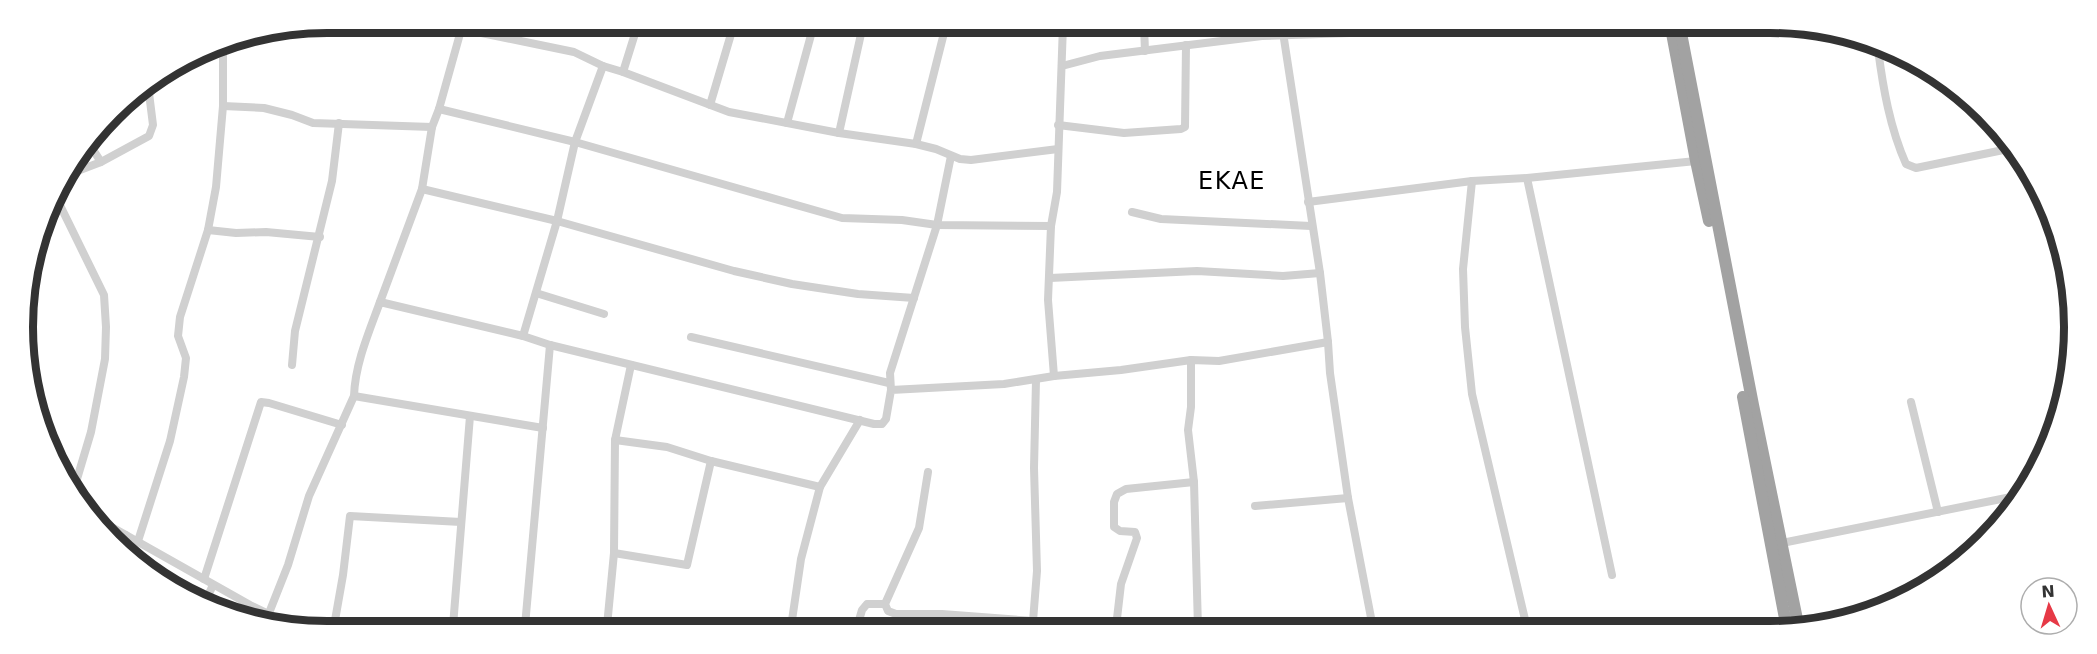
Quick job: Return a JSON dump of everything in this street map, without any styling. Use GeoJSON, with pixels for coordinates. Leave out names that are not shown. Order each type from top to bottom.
{"type":"FeatureCollection","features":[{"type":"Feature","properties":{"kind":"highway"},"geometry":{"type":"LineString","coordinates":[[1672,33],[1725,298],[1785,620]]}},
{"type":"Feature","properties":{"kind":"highway"},"geometry":{"type":"LineString","coordinates":[[1681,33],[1797,619]]}},
{"type":"Feature","properties":{"kind":"street"},"geometry":{"type":"LineString","coordinates":[[111,527],[269,614],[288,565],[309,496],[354,396],[354,381],[368,335],[422,189],[432,127],[460,33]]}},
{"type":"Feature","properties":{"kind":"street"},"geometry":{"type":"LineString","coordinates":[[492,33],[574,52],[603,66],[729,112],[839,133],[916,144],[971,160],[1058,149]]}},
{"type":"Feature","properties":{"kind":"street"},"geometry":{"type":"LineString","coordinates":[[623,72],[635,33]]}},
{"type":"Feature","properties":{"kind":"street"},"geometry":{"type":"LineString","coordinates":[[710,105],[731,33]]}},
{"type":"Feature","properties":{"kind":"street"},"geometry":{"type":"LineString","coordinates":[[788,123],[812,33]]}},
{"type":"Feature","properties":{"kind":"street"},"geometry":{"type":"LineString","coordinates":[[839,133],[861,33]]}},
{"type":"Feature","properties":{"kind":"street"},"geometry":{"type":"LineString","coordinates":[[916,144],[944,33]]}},
{"type":"Feature","properties":{"kind":"street"},"geometry":{"type":"LineString","coordinates":[[1054,376],[1050,334],[1051,226],[1057,192],[1063,33]]}},
{"type":"Feature","properties":{"kind":"street"},"geometry":{"type":"LineString","coordinates":[[1144,33],[1145,51]]}},
{"type":"Feature","properties":{"kind":"street"},"geometry":{"type":"LineString","coordinates":[[1283,33],[1320,273],[1330,373],[1348,498],[1372,621]]}},
{"type":"Feature","properties":{"kind":"street"},"geometry":{"type":"LineString","coordinates":[[1062,66],[1100,56],[1262,36],[1361,33]]}},
{"type":"Feature","properties":{"kind":"street"},"geometry":{"type":"LineString","coordinates":[[1059,125],[1124,133],[1185,127],[1186,45]]}},
{"type":"Feature","properties":{"kind":"street"},"geometry":{"type":"LineString","coordinates":[[138,541],[170,441],[184,376],[186,358],[178,336],[180,317],[208,230],[216,187],[223,106],[224,52]]}},
{"type":"Feature","properties":{"kind":"street"},"geometry":{"type":"LineString","coordinates":[[1879,54],[1884,94],[1899,150],[1906,164],[1916,168],[2004,150]]}},
{"type":"Feature","properties":{"kind":"street"},"geometry":{"type":"LineString","coordinates":[[523,336],[557,221],[575,142],[603,66]]}},
{"type":"Feature","properties":{"kind":"street"},"geometry":{"type":"LineString","coordinates":[[78,171],[101,162],[149,136],[153,125],[149,93]]}},
{"type":"Feature","properties":{"kind":"street"},"geometry":{"type":"LineString","coordinates":[[223,106],[264,108],[313,123],[432,127]]}},
{"type":"Feature","properties":{"kind":"street"},"geometry":{"type":"LineString","coordinates":[[439,109],[575,142],[842,218],[902,220],[937,225],[1051,226]]}},
{"type":"Feature","properties":{"kind":"street"},"geometry":{"type":"LineString","coordinates":[[292,365],[295,331],[332,181],[339,123]]}},
{"type":"Feature","properties":{"kind":"street"},"geometry":{"type":"LineString","coordinates":[[93,150],[101,162]]}},
{"type":"Feature","properties":{"kind":"street"},"geometry":{"type":"LineString","coordinates":[[380,302],[523,336],[630,365],[882,424],[886,419],[890,373],[937,225],[951,156]]}},
{"type":"Feature","properties":{"kind":"street"},"geometry":{"type":"LineString","coordinates":[[1308,202],[1472,181],[1527,178],[1696,161]]}},
{"type":"Feature","properties":{"kind":"street"},"geometry":{"type":"LineString","coordinates":[[1527,178],[1612,575]]}},
{"type":"Feature","properties":{"kind":"street"},"geometry":{"type":"LineString","coordinates":[[1472,181],[1463,270],[1465,327],[1472,394],[1525,621]]}},
{"type":"Feature","properties":{"kind":"street"},"geometry":{"type":"LineString","coordinates":[[422,189],[557,221],[734,271],[792,284],[858,294],[914,298]]}},
{"type":"Feature","properties":{"kind":"street"},"geometry":{"type":"LineString","coordinates":[[60,204],[104,295],[106,327],[105,359],[95,411],[76,480]]}},
{"type":"Feature","properties":{"kind":"street"},"geometry":{"type":"LineString","coordinates":[[1132,212],[1161,219],[1311,226]]}},
{"type":"Feature","properties":{"kind":"street"},"geometry":{"type":"LineString","coordinates":[[208,230],[320,237]]}},
{"type":"Feature","properties":{"kind":"street"},"geometry":{"type":"LineString","coordinates":[[1050,278],[1197,271],[1283,276],[1320,273]]}},
{"type":"Feature","properties":{"kind":"street"},"geometry":{"type":"LineString","coordinates":[[536,293],[604,314]]}},
{"type":"Feature","properties":{"kind":"street"},"geometry":{"type":"LineString","coordinates":[[691,337],[890,386],[1004,384],[1191,360],[1219,361],[1328,342]]}},
{"type":"Feature","properties":{"kind":"street"},"geometry":{"type":"LineString","coordinates":[[525,621],[550,345]]}},
{"type":"Feature","properties":{"kind":"street"},"geometry":{"type":"LineString","coordinates":[[1191,360],[1191,407],[1188,430],[1194,482],[1198,621]]}},
{"type":"Feature","properties":{"kind":"street"},"geometry":{"type":"LineString","coordinates":[[607,621],[614,553],[615,440],[630,365]]}},
{"type":"Feature","properties":{"kind":"street"},"geometry":{"type":"LineString","coordinates":[[1034,621],[1037,559],[1036,380]]}},
{"type":"Feature","properties":{"kind":"street"},"geometry":{"type":"LineString","coordinates":[[354,396],[543,428]]}},
{"type":"Feature","properties":{"kind":"street"},"geometry":{"type":"LineString","coordinates":[[204,579],[261,402],[342,425]]}},
{"type":"Feature","properties":{"kind":"street"},"geometry":{"type":"LineString","coordinates":[[1911,402],[1938,512]]}},
{"type":"Feature","properties":{"kind":"street"},"geometry":{"type":"LineString","coordinates":[[453,621],[470,416]]}},
{"type":"Feature","properties":{"kind":"street"},"geometry":{"type":"LineString","coordinates":[[792,621],[801,559],[820,487],[860,420]]}},
{"type":"Feature","properties":{"kind":"street"},"geometry":{"type":"LineString","coordinates":[[615,440],[667,447],[711,461],[820,487]]}},
{"type":"Feature","properties":{"kind":"street"},"geometry":{"type":"LineString","coordinates":[[614,553],[687,565],[711,461]]}},
{"type":"Feature","properties":{"kind":"street"},"geometry":{"type":"LineString","coordinates":[[928,472],[919,528],[885,604],[888,611],[896,614],[942,614],[1006,621]]}},
{"type":"Feature","properties":{"kind":"street"},"geometry":{"type":"LineString","coordinates":[[1117,621],[1121,584],[1137,538],[1135,532],[1120,531],[1114,527],[1114,502],[1117,494],[1126,489],[1194,482]]}},
{"type":"Feature","properties":{"kind":"street"},"geometry":{"type":"LineString","coordinates":[[1782,543],[2009,497]]}},
{"type":"Feature","properties":{"kind":"street"},"geometry":{"type":"LineString","coordinates":[[1255,506],[1348,498]]}},
{"type":"Feature","properties":{"kind":"street"},"geometry":{"type":"LineString","coordinates":[[335,621],[350,516],[461,522]]}},
{"type":"Feature","properties":{"kind":"street"},"geometry":{"type":"LineString","coordinates":[[124,539],[126,535]]}},
{"type":"Feature","properties":{"kind":"street"},"geometry":{"type":"LineString","coordinates":[[208,596],[213,585]]}},
{"type":"Feature","properties":{"kind":"street"},"geometry":{"type":"LineString","coordinates":[[859,621],[862,610],[867,604],[885,604]]}},
{"type":"Feature","properties":{"kind":"district","name":"EKAE"},"geometry":{"type":"Point","coordinates":[1232,181]}}]}
